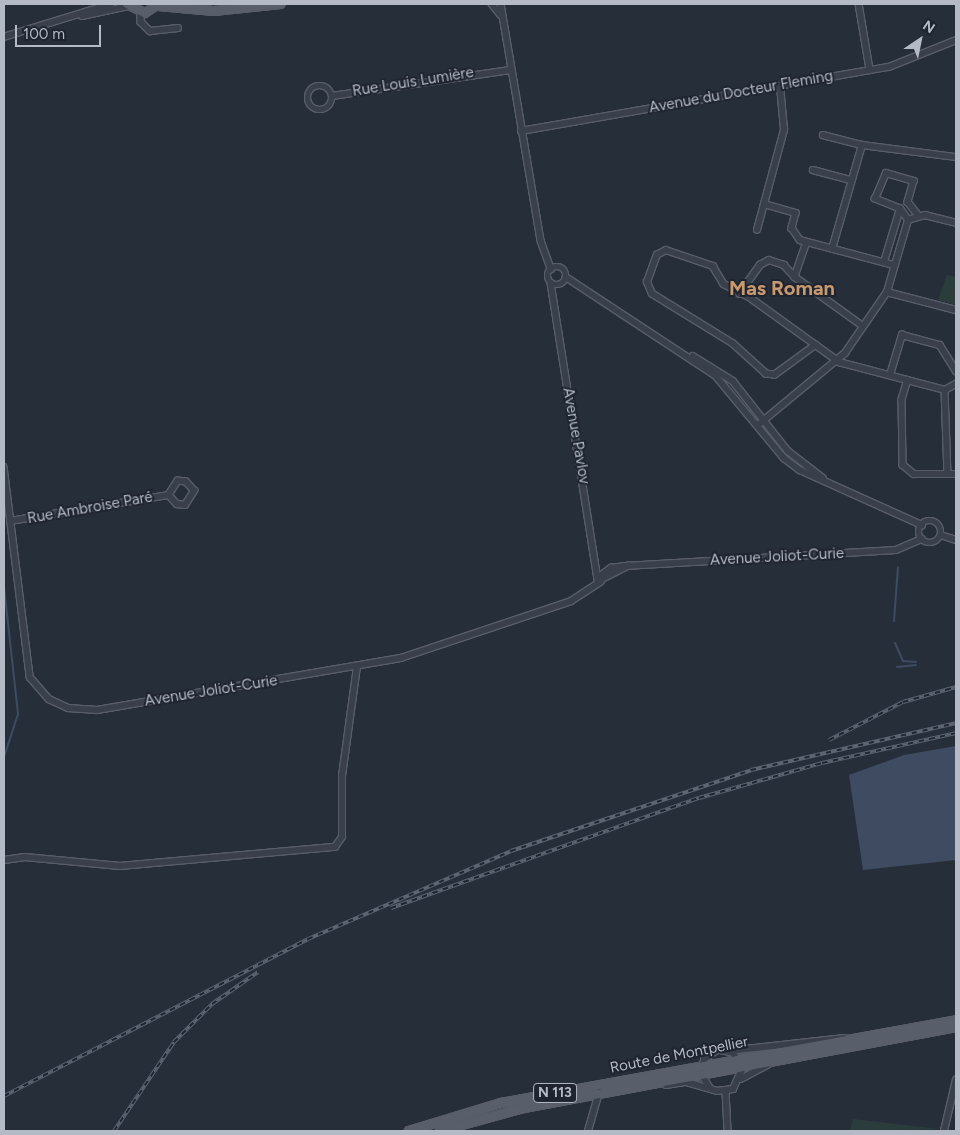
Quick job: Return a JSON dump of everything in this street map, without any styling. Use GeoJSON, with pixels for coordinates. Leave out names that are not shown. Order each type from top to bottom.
{"type":"FeatureCollection","features":[{"type":"Feature","properties":{"kind":"main road"},"geometry":{"type":"LineString","coordinates":[[128,5],[141,13],[158,5],[214,11],[281,4]]}},
{"type":"Feature","properties":{"kind":"main road","name":"Route de Montpellier"},"geometry":{"type":"LineString","coordinates":[[409,1131],[501,1103],[702,1063],[956,1020]]}},
{"type":"Feature","properties":{"kind":"main road","name":"Route de Montpellier"},"geometry":{"type":"LineString","coordinates":[[440,1131],[491,1116],[701,1073],[956,1027]]}},
{"type":"Feature","properties":{"kind":"street"},"geometry":{"type":"LineString","coordinates":[[80,16],[111,4]]}},
{"type":"Feature","properties":{"kind":"street"},"geometry":{"type":"LineString","coordinates":[[492,4],[500,15]]}},
{"type":"Feature","properties":{"kind":"street"},"geometry":{"type":"LineString","coordinates":[[501,4],[500,15],[543,248],[554,268],[573,284],[733,381],[788,451],[831,483]]}},
{"type":"Feature","properties":{"kind":"street"},"geometry":{"type":"LineString","coordinates":[[858,4],[870,70]]}},
{"type":"Feature","properties":{"kind":"street"},"geometry":{"type":"LineString","coordinates":[[4,38],[80,16],[128,5]]}},
{"type":"Feature","properties":{"kind":"street"},"geometry":{"type":"LineString","coordinates":[[141,13],[141,22],[150,30],[178,28]]}},
{"type":"Feature","properties":{"kind":"street","name":"Avenue du Docteur Fleming"},"geometry":{"type":"LineString","coordinates":[[521,131],[870,70],[956,40]]}},
{"type":"Feature","properties":{"kind":"street","name":"Rue Louis Lumière"},"geometry":{"type":"LineString","coordinates":[[495,69],[508,57]]}},
{"type":"Feature","properties":{"kind":"street","name":"Rue Louis Lumière"},"geometry":{"type":"LineString","coordinates":[[332,96],[495,69],[510,70]]}},
{"type":"Feature","properties":{"kind":"street"},"geometry":{"type":"LineString","coordinates":[[318,86],[332,96],[325,109],[316,110],[308,100],[318,86]]}},
{"type":"Feature","properties":{"kind":"street"},"geometry":{"type":"LineString","coordinates":[[757,230],[784,130],[780,86]]}},
{"type":"Feature","properties":{"kind":"street"},"geometry":{"type":"LineString","coordinates":[[823,135],[862,145],[956,157]]}},
{"type":"Feature","properties":{"kind":"street"},"geometry":{"type":"LineString","coordinates":[[832,249],[850,180],[862,145]]}},
{"type":"Feature","properties":{"kind":"street"},"geometry":{"type":"LineString","coordinates":[[813,170],[850,180]]}},
{"type":"Feature","properties":{"kind":"street"},"geometry":{"type":"LineString","coordinates":[[758,425],[839,362],[887,292],[894,265],[913,217],[908,202],[914,181],[886,173],[875,199],[900,209],[913,217],[956,223]]}},
{"type":"Feature","properties":{"kind":"street"},"geometry":{"type":"LineString","coordinates":[[764,204],[796,213],[792,228],[807,242],[894,265]]}},
{"type":"Feature","properties":{"kind":"street"},"geometry":{"type":"LineString","coordinates":[[884,262],[900,209]]}},
{"type":"Feature","properties":{"kind":"street"},"geometry":{"type":"LineString","coordinates":[[796,277],[807,242]]}},
{"type":"Feature","properties":{"kind":"street"},"geometry":{"type":"LineString","coordinates":[[816,345],[775,375],[766,374],[733,344],[652,294],[648,282],[657,255],[666,250],[713,266],[720,280],[816,345],[839,362],[945,390],[956,384]]}},
{"type":"Feature","properties":{"kind":"street"},"geometry":{"type":"LineString","coordinates":[[739,294],[760,265],[769,260],[784,264],[796,277],[863,326]]}},
{"type":"Feature","properties":{"kind":"street","name":"Avenue Pavlov"},"geometry":{"type":"LineString","coordinates":[[554,268],[556,284],[551,296],[602,578]]}},
{"type":"Feature","properties":{"kind":"street"},"geometry":{"type":"LineString","coordinates":[[556,284],[566,277]]}},
{"type":"Feature","properties":{"kind":"street"},"geometry":{"type":"LineString","coordinates":[[556,284],[573,284]]}},
{"type":"Feature","properties":{"kind":"street"},"geometry":{"type":"LineString","coordinates":[[887,292],[956,310]]}},
{"type":"Feature","properties":{"kind":"street"},"geometry":{"type":"LineString","coordinates":[[890,375],[902,336],[940,345],[956,371]]}},
{"type":"Feature","properties":{"kind":"street"},"geometry":{"type":"LineString","coordinates":[[678,349],[733,392],[784,458],[831,483],[922,525],[933,522],[941,535],[956,540]]}},
{"type":"Feature","properties":{"kind":"street"},"geometry":{"type":"LineString","coordinates":[[908,380],[902,400],[903,465],[914,474],[956,474]]}},
{"type":"Feature","properties":{"kind":"street"},"geometry":{"type":"LineString","coordinates":[[945,390],[948,474]]}},
{"type":"Feature","properties":{"kind":"street","name":"Avenue Joliot-Curie"},"geometry":{"type":"LineString","coordinates":[[4,467],[28,670],[35,686],[60,705],[97,710],[357,667],[485,632],[571,601],[602,578],[611,568],[896,550],[922,539],[932,543],[941,535]]}},
{"type":"Feature","properties":{"kind":"street","name":"Rue Ambroise Paré"},"geometry":{"type":"LineString","coordinates":[[182,481],[194,491],[185,505],[177,504],[169,495],[171,486],[182,481]]}},
{"type":"Feature","properties":{"kind":"street","name":"Rue Ambroise Paré"},"geometry":{"type":"LineString","coordinates":[[10,522],[169,495]]}},
{"type":"Feature","properties":{"kind":"street"},"geometry":{"type":"LineString","coordinates":[[922,525],[922,539]]}},
{"type":"Feature","properties":{"kind":"street"},"geometry":{"type":"LineString","coordinates":[[4,860],[25,857],[120,866],[335,847],[342,837],[342,776],[357,667]]}},
{"type":"Feature","properties":{"kind":"street"},"geometry":{"type":"LineString","coordinates":[[710,1088],[701,1073],[702,1063],[714,1052],[852,1038]]}},
{"type":"Feature","properties":{"kind":"street"},"geometry":{"type":"LineString","coordinates":[[728,1051],[737,1057],[742,1066],[741,1079]]}},
{"type":"Feature","properties":{"kind":"street"},"geometry":{"type":"LineString","coordinates":[[726,1092],[741,1079],[781,1058]]}},
{"type":"Feature","properties":{"kind":"street"},"geometry":{"type":"LineString","coordinates":[[944,1131],[956,1080]]}},
{"type":"Feature","properties":{"kind":"street"},"geometry":{"type":"LineString","coordinates":[[618,1090],[686,1082],[726,1092]]}},
{"type":"Feature","properties":{"kind":"street"},"geometry":{"type":"LineString","coordinates":[[726,1092],[728,1131]]}},
{"type":"Feature","properties":{"kind":"street"},"geometry":{"type":"LineString","coordinates":[[588,1131],[599,1094]]}},
{"type":"Feature","properties":{"kind":"shaded area"},"geometry":{"type":"Polygon","coordinates":[[[947,275],[956,277],[956,305],[938,300],[947,275]]]}},
{"type":"Feature","properties":{"kind":"shaded area"},"geometry":{"type":"Polygon","coordinates":[[[853,1119],[940,1129],[850,1131],[853,1119]]]}},
{"type":"Feature","properties":{"kind":"water"},"geometry":{"type":"Polygon","coordinates":[[[956,746],[956,860],[863,870],[849,775],[904,755],[956,746]]]}},
{"type":"Feature","properties":{"kind":"waterway"},"geometry":{"type":"LineString","coordinates":[[894,621],[898,567]]}},
{"type":"Feature","properties":{"kind":"waterway"},"geometry":{"type":"LineString","coordinates":[[4,587],[18,714],[4,757]]}},
{"type":"Feature","properties":{"kind":"waterway"},"geometry":{"type":"LineString","coordinates":[[895,643],[903,661],[916,662]]}},
{"type":"Feature","properties":{"kind":"waterway"},"geometry":{"type":"LineString","coordinates":[[897,667],[916,665]]}},
{"type":"Feature","properties":{"kind":"railway"},"geometry":{"type":"LineString","coordinates":[[829,740],[903,702],[956,687]]}},
{"type":"Feature","properties":{"kind":"railway"},"geometry":{"type":"LineString","coordinates":[[4,1096],[308,939],[511,851],[751,770],[956,723]]}},
{"type":"Feature","properties":{"kind":"railway"},"geometry":{"type":"LineString","coordinates":[[391,908],[699,798],[822,763],[956,733]]}},
{"type":"Feature","properties":{"kind":"railway"},"geometry":{"type":"LineString","coordinates":[[114,1131],[174,1042],[212,1004],[258,972]]}},
{"type":"Feature","properties":{"kind":"district","name":"Mas Roman"},"geometry":{"type":"Point","coordinates":[782,288]}}]}
